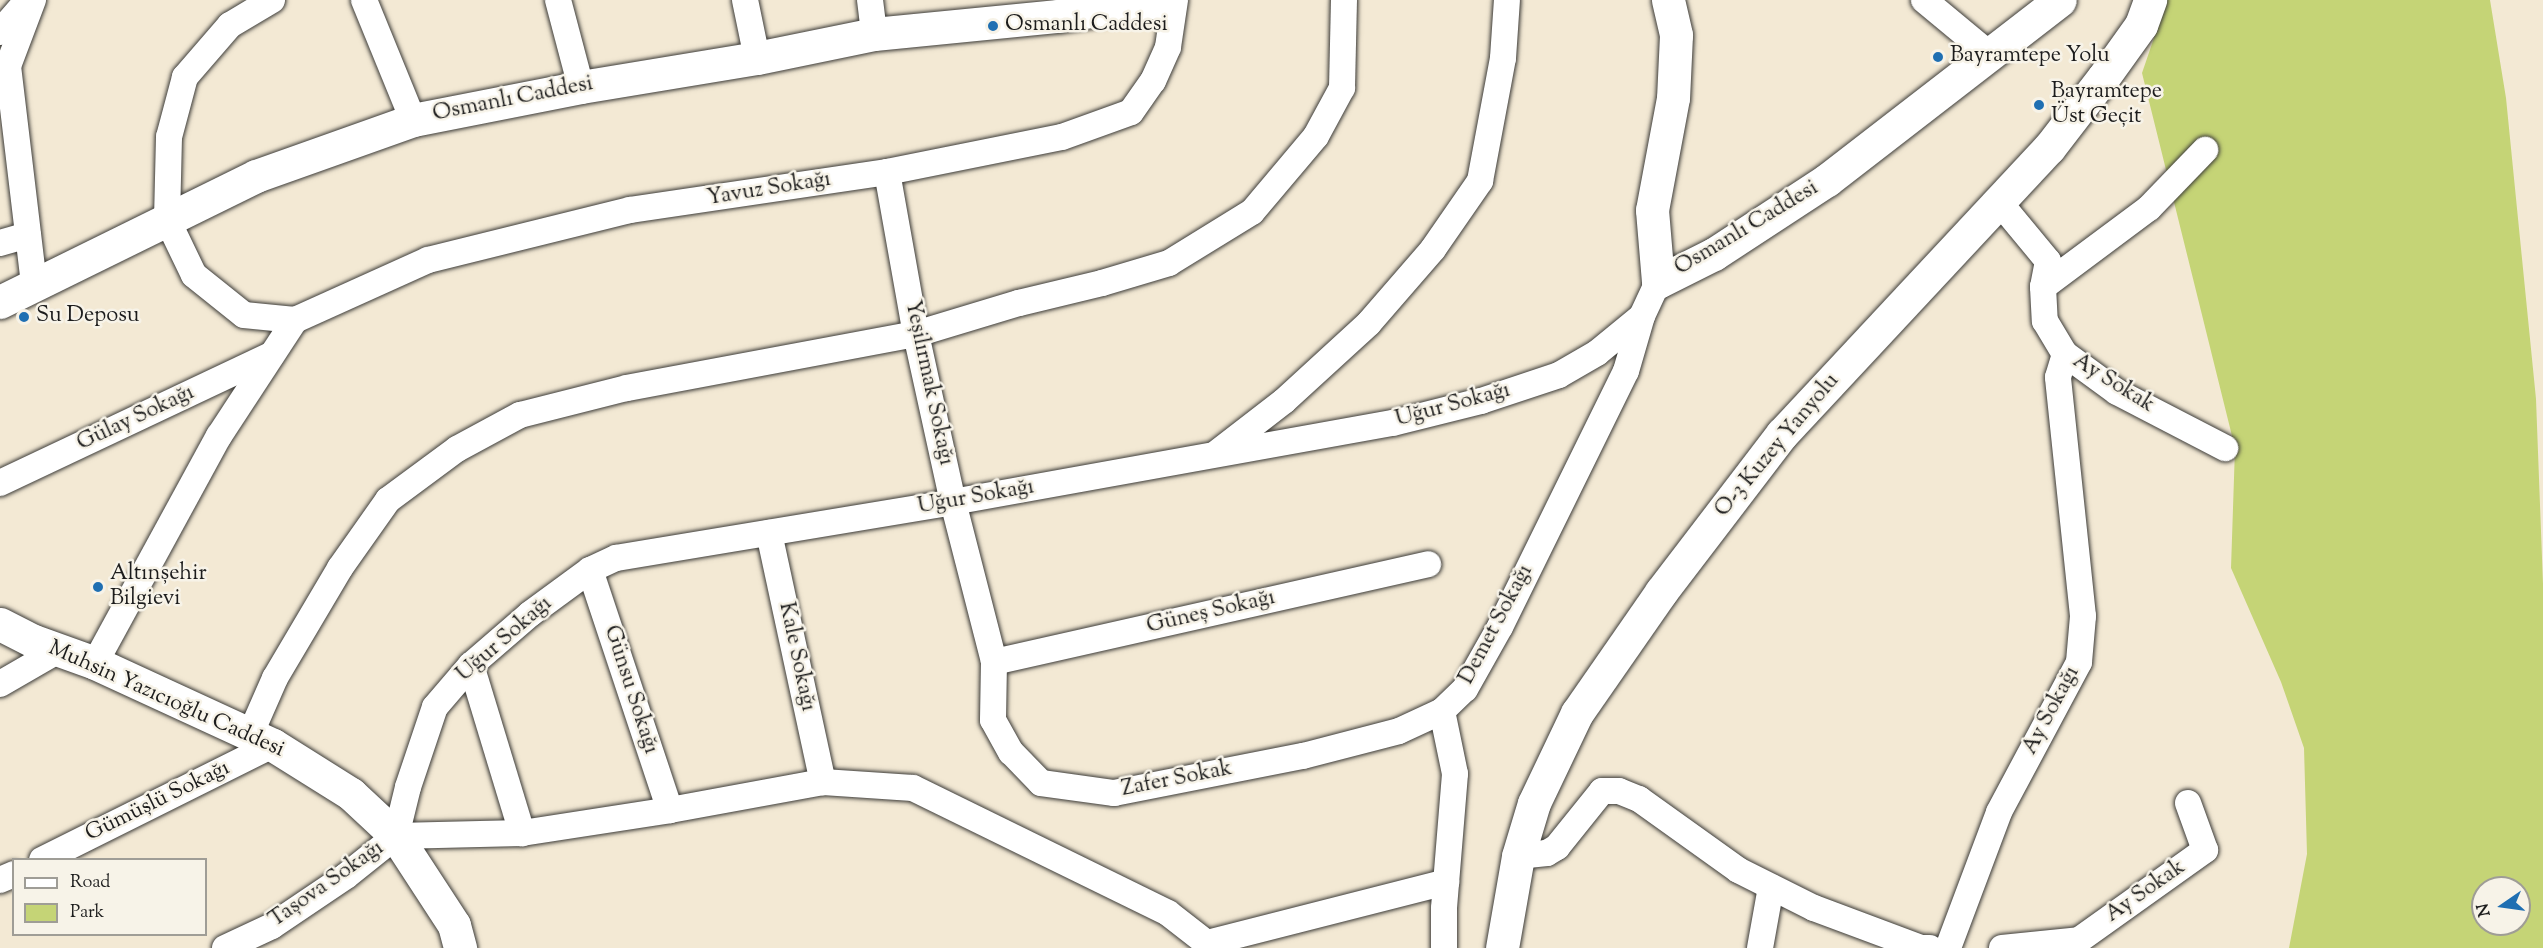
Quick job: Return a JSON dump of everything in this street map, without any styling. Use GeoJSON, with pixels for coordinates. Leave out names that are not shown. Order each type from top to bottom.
{"type":"FeatureCollection","features":[{"type":"Feature","properties":{"kind":"main road","name":"Osmanlı Caddesi"},"geometry":{"type":"LineString","coordinates":[[1668,0],[1676,35],[1673,98],[1652,210],[1658,282],[1714,254],[1827,180],[2060,0]]}},
{"type":"Feature","properties":{"kind":"main road","name":"O-3 Kuzey Yanyolu"},"geometry":{"type":"LineString","coordinates":[[1502,948],[1518,856],[1534,804],[1577,713],[1661,592],[1782,434],[2049,148],[2141,25],[2150,0]]}},
{"type":"Feature","properties":{"kind":"main road","name":"Osmanlı Caddesi"},"geometry":{"type":"LineString","coordinates":[[0,302],[256,176],[413,120],[581,87],[757,58],[874,34],[1058,16],[1159,1]]}},
{"type":"Feature","properties":{"kind":"main road","name":"Muhsin Yazıcıoğlu Caddesi"},"geometry":{"type":"LineString","coordinates":[[0,624],[95,663],[262,740],[351,794],[396,836],[454,925],[460,948]]}},
{"type":"Feature","properties":{"kind":"street"},"geometry":{"type":"LineString","coordinates":[[0,32],[27,0]]}},
{"type":"Feature","properties":{"kind":"street"},"geometry":{"type":"LineString","coordinates":[[33,0],[9,66],[34,285]]}},
{"type":"Feature","properties":{"kind":"street"},"geometry":{"type":"LineString","coordinates":[[95,663],[219,436],[295,320],[244,315],[194,275],[166,219],[170,137],[185,77],[230,25],[272,0]]}},
{"type":"Feature","properties":{"kind":"street"},"geometry":{"type":"LineString","coordinates":[[364,0],[413,120]]}},
{"type":"Feature","properties":{"kind":"street"},"geometry":{"type":"LineString","coordinates":[[558,0],[581,87]]}},
{"type":"Feature","properties":{"kind":"street"},"geometry":{"type":"LineString","coordinates":[[745,0],[757,58]]}},
{"type":"Feature","properties":{"kind":"street"},"geometry":{"type":"LineString","coordinates":[[870,0],[874,34]]}},
{"type":"Feature","properties":{"kind":"street"},"geometry":{"type":"LineString","coordinates":[[262,740],[281,668],[340,568],[388,500],[457,449],[520,415],[627,388],[916,334],[1019,303],[1102,283],[1169,263],[1252,212],[1316,136],[1342,88],[1344,0]]}},
{"type":"Feature","properties":{"kind":"street"},"geometry":{"type":"LineString","coordinates":[[1213,455],[1284,401],[1369,323],[1432,249],[1480,181],[1503,58],[1507,0]]}},
{"type":"Feature","properties":{"kind":"street"},"geometry":{"type":"LineString","coordinates":[[1924,0],[1989,54]]}},
{"type":"Feature","properties":{"kind":"street","name":"Yavuz Sokağı"},"geometry":{"type":"LineString","coordinates":[[295,320],[439,257],[630,210],[887,172],[1062,137],[1131,112],[1153,81],[1168,47],[1159,1]]}},
{"type":"Feature","properties":{"kind":"street"},"geometry":{"type":"LineString","coordinates":[[2043,287],[2149,208],[2205,150]]}},
{"type":"Feature","properties":{"kind":"street","name":"Yeşilırmak Sokağı"},"geometry":{"type":"LineString","coordinates":[[887,172],[916,334],[953,502],[994,663]]}},
{"type":"Feature","properties":{"kind":"street","name":"Ay Sokak"},"geometry":{"type":"LineString","coordinates":[[2000,203],[2048,261],[2043,287],[2045,321],[2065,354],[2117,392],[2225,447]]}},
{"type":"Feature","properties":{"kind":"street"},"geometry":{"type":"LineString","coordinates":[[0,243],[28,235]]}},
{"type":"Feature","properties":{"kind":"street","name":"Uğur Sokağı"},"geometry":{"type":"LineString","coordinates":[[396,836],[408,787],[435,707],[471,665],[530,614],[590,570],[616,558],[953,502],[1393,423],[1481,401],[1559,375],[1598,353],[1642,316],[1658,282]]}},
{"type":"Feature","properties":{"kind":"street","name":"Demet Sokağı"},"geometry":{"type":"LineString","coordinates":[[1442,711],[1465,689],[1500,627],[1626,371],[1642,316]]}},
{"type":"Feature","properties":{"kind":"street","name":"Ay Sokağı"},"geometry":{"type":"LineString","coordinates":[[1948,948],[1999,812],[2079,662],[2083,616],[2058,377],[2065,354]]}},
{"type":"Feature","properties":{"kind":"street","name":"Gülay Sokağı"},"geometry":{"type":"LineString","coordinates":[[0,483],[272,355]]}},
{"type":"Feature","properties":{"kind":"street","name":"Kale Sokağı"},"geometry":{"type":"LineString","coordinates":[[769,533],[823,782]]}},
{"type":"Feature","properties":{"kind":"street","name":"Güneş Sokağı"},"geometry":{"type":"LineString","coordinates":[[994,663],[1428,564]]}},
{"type":"Feature","properties":{"kind":"street","name":"Günsu Sokağı"},"geometry":{"type":"LineString","coordinates":[[590,570],[670,810]]}},
{"type":"Feature","properties":{"kind":"street"},"geometry":{"type":"LineString","coordinates":[[0,684],[59,650]]}},
{"type":"Feature","properties":{"kind":"street","name":"Zafer Sokak"},"geometry":{"type":"LineString","coordinates":[[994,663],[993,720],[1011,752],[1041,783],[1114,793],[1303,756],[1399,731],[1442,711]]}},
{"type":"Feature","properties":{"kind":"street"},"geometry":{"type":"LineString","coordinates":[[471,665],[522,833]]}},
{"type":"Feature","properties":{"kind":"street"},"geometry":{"type":"LineString","coordinates":[[1442,711],[1455,774],[1446,882],[1444,948]]}},
{"type":"Feature","properties":{"kind":"street","name":"Gümüşlü Sokağı"},"geometry":{"type":"LineString","coordinates":[[46,858],[262,740]]}},
{"type":"Feature","properties":{"kind":"street"},"geometry":{"type":"LineString","coordinates":[[396,836],[522,833],[670,810],[823,782],[913,788],[1168,913],[1210,946],[1446,882]]}},
{"type":"Feature","properties":{"kind":"street"},"geometry":{"type":"LineString","coordinates":[[1518,856],[1547,853],[1557,847],[1602,790],[1619,791],[1640,799],[1738,870],[1814,908],[1921,948],[1930,948]]}},
{"type":"Feature","properties":{"kind":"street","name":"Ay Sokak"},"geometry":{"type":"LineString","coordinates":[[2002,948],[2079,940],[2205,850],[2188,803]]}},
{"type":"Feature","properties":{"kind":"street","name":"Taşova Sokağı"},"geometry":{"type":"LineString","coordinates":[[225,948],[272,926],[346,876],[396,836]]}},
{"type":"Feature","properties":{"kind":"street"},"geometry":{"type":"LineString","coordinates":[[1760,948],[1772,887]]}},
{"type":"Feature","properties":{"kind":"green space"},"geometry":{"type":"Polygon","coordinates":[[[2167,0],[2490,0],[2506,98],[2536,399],[2543,584],[2543,948],[2289,948],[2307,854],[2304,748],[2281,682],[2231,568],[2235,448],[2142,73],[2167,0]]]}},
{"type":"Feature","properties":{"kind":"place","name":"Osmanlı Caddesi"},"geometry":{"type":"Point","coordinates":[993,26]}},
{"type":"Feature","properties":{"kind":"place","name":"Bayramtepe Yolu"},"geometry":{"type":"Point","coordinates":[1938,57]}},
{"type":"Feature","properties":{"kind":"place","name":"Bayramtepe Üst Geçit"},"geometry":{"type":"Point","coordinates":[2039,105]}},
{"type":"Feature","properties":{"kind":"place","name":"Su Deposu"},"geometry":{"type":"Point","coordinates":[24,317]}},
{"type":"Feature","properties":{"kind":"place","name":"Altınşehir Bilgievi"},"geometry":{"type":"Point","coordinates":[98,587]}}]}
